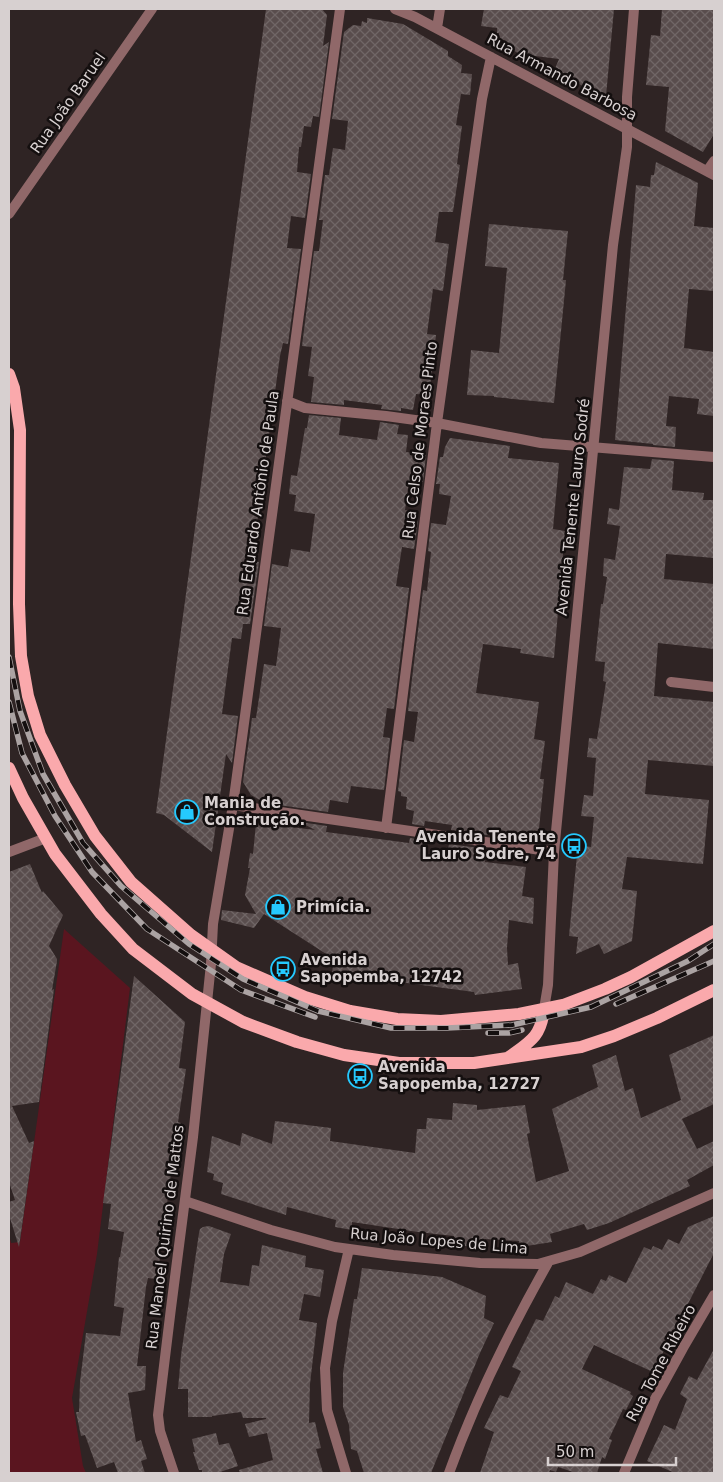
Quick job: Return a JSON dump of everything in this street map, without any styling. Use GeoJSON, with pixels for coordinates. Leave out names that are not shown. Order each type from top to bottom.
{"type":"FeatureCollection","features":[{"type":"Feature","properties":{"kind":"main road"},"geometry":{"type":"LineString","coordinates":[[9,374],[14,388],[20,430],[19,604],[21,656],[28,696],[40,735],[65,785],[95,836],[131,882],[191,935],[236,967],[305,998],[350,1011],[397,1019],[441,1021],[519,1014],[562,1005],[631,977],[714,931]]}},
{"type":"Feature","properties":{"kind":"main road"},"geometry":{"type":"LineString","coordinates":[[9,768],[23,798],[54,854],[101,914],[133,949],[192,994],[243,1022],[297,1042],[344,1055],[399,1063],[474,1063],[590,1044],[614,1036],[714,990]]}},
{"type":"Feature","properties":{"kind":"main road"},"geometry":{"type":"LineString","coordinates":[[506,1058],[534,1038],[540,1031],[544,1009]]}},
{"type":"Feature","properties":{"kind":"street","name":"Rua João Baruel"},"geometry":{"type":"LineString","coordinates":[[9,214],[152,9]]}},
{"type":"Feature","properties":{"kind":"street","name":"Rua Eduardo Antônio de Paula"},"geometry":{"type":"LineString","coordinates":[[207,1002],[213,924],[233,805],[340,9]]}},
{"type":"Feature","properties":{"kind":"street","name":"Rua Armando Barbosa"},"geometry":{"type":"LineString","coordinates":[[395,9],[437,28],[711,173]]}},
{"type":"Feature","properties":{"kind":"street"},"geometry":{"type":"LineString","coordinates":[[437,28],[440,9]]}},
{"type":"Feature","properties":{"kind":"street","name":"Avenida Tenente Lauro Sodré"},"geometry":{"type":"LineString","coordinates":[[544,1009],[548,985],[554,852],[612,254],[627,147],[626,97],[634,9]]}},
{"type":"Feature","properties":{"kind":"street","name":"Rua Celso de Moraes Pinto"},"geometry":{"type":"LineString","coordinates":[[386,828],[437,423],[482,99],[491,57]]}},
{"type":"Feature","properties":{"kind":"street"},"geometry":{"type":"LineString","coordinates":[[711,173],[714,161]]}},
{"type":"Feature","properties":{"kind":"street"},"geometry":{"type":"LineString","coordinates":[[287,401],[305,408],[437,423],[541,443],[714,457]]}},
{"type":"Feature","properties":{"kind":"street"},"geometry":{"type":"LineString","coordinates":[[671,682],[714,686]]}},
{"type":"Feature","properties":{"kind":"street"},"geometry":{"type":"LineString","coordinates":[[233,805],[554,852]]}},
{"type":"Feature","properties":{"kind":"street"},"geometry":{"type":"LineString","coordinates":[[9,852],[46,838]]}},
{"type":"Feature","properties":{"kind":"street","name":"Rua Manoel Quirino de Mattos"},"geometry":{"type":"LineString","coordinates":[[174,1473],[160,1431],[158,1415],[193,1137],[207,1002]]}},
{"type":"Feature","properties":{"kind":"street","name":"Rua João Lopes de Lima"},"geometry":{"type":"LineString","coordinates":[[185,1201],[271,1230],[335,1247],[393,1255],[480,1263],[538,1264],[580,1252],[714,1193]]}},
{"type":"Feature","properties":{"kind":"street"},"geometry":{"type":"LineString","coordinates":[[346,1473],[327,1410],[325,1368],[332,1321],[348,1249]]}},
{"type":"Feature","properties":{"kind":"street"},"geometry":{"type":"LineString","coordinates":[[449,1473],[462,1437],[506,1341],[549,1261]]}},
{"type":"Feature","properties":{"kind":"street","name":"Rua Tome Ribeiro"},"geometry":{"type":"LineString","coordinates":[[624,1473],[655,1399],[682,1348],[714,1295]]}},
{"type":"Feature","properties":{"kind":"shaded area"},"geometry":{"type":"Polygon","coordinates":[[[64,929],[130,988],[97,1254],[72,1398],[83,1466],[86,1473],[9,1473],[9,1235],[11,1243],[20,1242],[64,929]]]}},
{"type":"Feature","properties":{"kind":"building"},"geometry":{"type":"Polygon","coordinates":[[[266,9],[322,9],[327,15],[323,46],[329,42],[319,117],[313,116],[311,127],[304,126],[301,147],[299,147],[297,172],[311,174],[305,218],[291,216],[287,248],[301,249],[288,344],[283,343],[280,356],[263,478],[252,561],[259,562],[250,624],[243,624],[241,639],[232,638],[222,714],[238,716],[232,763],[226,754],[212,852],[164,815],[156,813],[266,9]]]}},
{"type":"Feature","properties":{"kind":"building"},"geometry":{"type":"Polygon","coordinates":[[[484,9],[614,9],[606,96],[598,94],[554,71],[559,59],[527,55],[527,58],[498,42],[499,33],[497,33],[497,28],[481,26],[484,9]]]}},
{"type":"Feature","properties":{"kind":"building"},"geometry":{"type":"Polygon","coordinates":[[[662,9],[714,9],[714,134],[703,152],[665,131],[669,87],[646,85],[651,35],[660,36],[662,9]]]}},
{"type":"Feature","properties":{"kind":"building"},"geometry":{"type":"Polygon","coordinates":[[[367,18],[403,24],[448,51],[448,56],[462,65],[461,73],[472,74],[470,95],[461,94],[456,125],[462,126],[457,164],[460,165],[453,212],[439,212],[435,242],[449,244],[443,291],[433,289],[427,334],[436,335],[429,395],[416,394],[413,410],[401,408],[401,411],[381,409],[382,405],[344,400],[344,405],[311,402],[314,377],[308,376],[312,347],[302,346],[314,251],[319,251],[323,220],[319,220],[325,175],[329,175],[333,148],[345,150],[348,121],[332,119],[344,32],[353,25],[361,26],[362,21],[367,23],[367,18]]]}},
{"type":"Feature","properties":{"kind":"building"},"geometry":{"type":"Polygon","coordinates":[[[656,162],[698,183],[694,226],[714,228],[714,291],[689,289],[684,348],[714,352],[714,416],[697,414],[699,399],[669,396],[666,426],[676,427],[675,447],[615,440],[636,185],[650,187],[651,175],[654,175],[656,162]]]}},
{"type":"Feature","properties":{"kind":"building"},"geometry":{"type":"Polygon","coordinates":[[[489,224],[568,231],[563,280],[566,280],[554,403],[467,395],[471,350],[499,353],[507,268],[485,266],[489,224]]]}},
{"type":"Feature","properties":{"kind":"building"},"geometry":{"type":"Polygon","coordinates":[[[309,415],[341,418],[339,435],[377,440],[380,422],[399,425],[397,434],[408,435],[406,452],[426,455],[423,482],[409,481],[405,510],[413,511],[412,520],[418,521],[414,549],[402,547],[396,586],[409,588],[394,709],[387,708],[383,737],[390,738],[384,790],[351,786],[348,803],[330,800],[328,812],[265,803],[251,795],[243,782],[252,718],[256,718],[264,664],[276,666],[281,628],[264,626],[272,564],[288,567],[291,549],[310,552],[315,514],[294,511],[296,495],[289,494],[291,475],[297,476],[309,415]]]}},
{"type":"Feature","properties":{"kind":"building"},"geometry":{"type":"Polygon","coordinates":[[[450,438],[510,446],[508,458],[559,463],[553,529],[565,531],[554,658],[520,653],[521,649],[483,644],[476,693],[539,702],[534,739],[545,741],[540,779],[544,779],[539,829],[533,836],[489,830],[488,835],[451,830],[452,825],[425,821],[424,826],[412,824],[414,811],[406,809],[407,797],[401,796],[401,792],[398,791],[404,740],[414,742],[418,712],[408,711],[423,590],[427,591],[431,552],[428,551],[431,523],[446,525],[451,496],[439,494],[440,484],[436,484],[440,457],[443,457],[445,447],[450,438]]]}},
{"type":"Feature","properties":{"kind":"building"},"geometry":{"type":"Polygon","coordinates":[[[652,459],[674,461],[672,490],[704,493],[703,500],[714,500],[714,558],[666,554],[664,579],[714,584],[714,649],[658,643],[654,696],[714,702],[714,766],[648,760],[645,794],[709,800],[703,864],[627,857],[622,889],[637,891],[632,941],[604,954],[599,944],[576,954],[578,937],[569,936],[578,845],[591,847],[594,817],[581,816],[584,795],[593,796],[596,758],[587,757],[589,738],[597,739],[606,682],[603,681],[605,662],[595,661],[601,604],[603,604],[607,577],[603,576],[604,558],[615,560],[620,526],[607,524],[609,508],[619,510],[624,467],[650,469],[652,459]]]}},
{"type":"Feature","properties":{"kind":"building"},"geometry":{"type":"Polygon","coordinates":[[[300,822],[327,826],[326,832],[409,843],[410,838],[423,840],[421,855],[446,859],[449,844],[486,849],[485,862],[526,867],[522,896],[534,898],[533,924],[509,920],[507,948],[508,965],[518,963],[522,989],[475,995],[474,992],[332,973],[334,959],[264,914],[254,928],[221,920],[222,910],[256,914],[245,895],[250,868],[248,868],[250,853],[253,854],[256,823],[315,830],[300,822]]]}},
{"type":"Feature","properties":{"kind":"building"},"geometry":{"type":"Polygon","coordinates":[[[30,864],[42,893],[43,891],[63,915],[49,946],[57,961],[39,1102],[12,1106],[29,1143],[34,1141],[19,1247],[9,1215],[9,1202],[15,1200],[9,1182],[9,872],[30,864]]]}},
{"type":"Feature","properties":{"kind":"building"},"geometry":{"type":"Polygon","coordinates":[[[134,976],[185,1022],[179,1068],[186,1069],[178,1122],[181,1123],[179,1136],[176,1136],[157,1279],[148,1278],[146,1287],[137,1366],[146,1366],[145,1390],[128,1393],[136,1442],[141,1440],[147,1459],[141,1461],[145,1473],[118,1473],[114,1462],[97,1468],[85,1435],[81,1436],[76,1412],[79,1412],[80,1382],[86,1333],[120,1336],[124,1308],[114,1306],[119,1257],[124,1232],[108,1229],[111,1204],[103,1203],[134,976]]]}},
{"type":"Feature","properties":{"kind":"building"},"geometry":{"type":"Polygon","coordinates":[[[714,1035],[714,1104],[682,1119],[697,1149],[714,1141],[714,1165],[687,1180],[690,1186],[609,1223],[587,1230],[584,1224],[550,1234],[552,1242],[520,1247],[519,1241],[485,1239],[486,1248],[454,1245],[454,1236],[352,1222],[352,1230],[335,1227],[336,1220],[287,1207],[286,1215],[221,1194],[223,1183],[213,1180],[214,1174],[207,1172],[212,1136],[240,1146],[242,1133],[272,1144],[275,1121],[331,1128],[330,1141],[415,1153],[417,1129],[426,1129],[427,1118],[452,1120],[453,1103],[477,1105],[477,1110],[525,1105],[530,1133],[527,1134],[536,1182],[569,1171],[552,1109],[598,1087],[592,1065],[616,1055],[625,1091],[633,1088],[641,1118],[681,1100],[669,1055],[714,1035]]]}},
{"type":"Feature","properties":{"kind":"building"},"geometry":{"type":"Polygon","coordinates":[[[714,1216],[714,1253],[653,1372],[594,1345],[582,1369],[631,1392],[630,1394],[633,1396],[626,1410],[623,1409],[609,1439],[612,1440],[605,1459],[602,1457],[597,1473],[576,1473],[558,1467],[556,1472],[550,1470],[549,1473],[480,1473],[494,1432],[484,1428],[500,1395],[508,1398],[521,1371],[512,1367],[536,1319],[543,1321],[555,1296],[559,1298],[566,1282],[593,1294],[601,1279],[606,1281],[609,1275],[626,1283],[644,1247],[651,1250],[653,1246],[662,1250],[668,1239],[679,1244],[688,1227],[714,1216]]]}},
{"type":"Feature","properties":{"kind":"building"},"geometry":{"type":"Polygon","coordinates":[[[209,1226],[231,1234],[224,1254],[220,1282],[249,1286],[252,1265],[259,1266],[262,1245],[306,1256],[305,1267],[324,1270],[320,1297],[304,1294],[299,1320],[317,1323],[310,1384],[309,1423],[315,1422],[321,1448],[316,1449],[323,1473],[240,1473],[239,1470],[273,1460],[267,1433],[249,1437],[245,1424],[266,1418],[243,1418],[241,1412],[212,1417],[188,1417],[188,1389],[178,1389],[181,1355],[199,1233],[200,1229],[209,1226]]]}},
{"type":"Feature","properties":{"kind":"building"},"geometry":{"type":"Polygon","coordinates":[[[362,1268],[442,1277],[486,1296],[484,1318],[494,1323],[431,1473],[364,1473],[357,1451],[351,1449],[349,1425],[343,1407],[343,1373],[354,1299],[357,1299],[362,1268]]]}},
{"type":"Feature","properties":{"kind":"building"},"geometry":{"type":"Polygon","coordinates":[[[714,1349],[714,1473],[675,1473],[647,1461],[664,1425],[675,1430],[687,1399],[680,1394],[689,1376],[697,1380],[714,1349]]]}},
{"type":"Feature","properties":{"kind":"building"},"geometry":{"type":"Polygon","coordinates":[[[216,1433],[219,1445],[229,1443],[238,1466],[217,1473],[202,1473],[202,1470],[199,1470],[193,1452],[195,1452],[192,1439],[216,1433]]]}},
{"type":"Feature","properties":{"kind":"railway"},"geometry":{"type":"LineString","coordinates":[[9,657],[20,711],[43,774],[83,843],[121,886],[189,944],[243,979],[318,1011],[391,1028],[512,1025],[591,1007],[688,961],[714,944]]}},
{"type":"Feature","properties":{"kind":"railway"},"geometry":{"type":"LineString","coordinates":[[9,702],[22,753],[55,816],[92,872],[147,929],[241,990],[315,1017]]}},
{"type":"Feature","properties":{"kind":"railway"},"geometry":{"type":"LineString","coordinates":[[616,1004],[714,961]]}},
{"type":"Feature","properties":{"kind":"railway"},"geometry":{"type":"LineString","coordinates":[[488,1033],[509,1033],[522,1030]]}},
{"type":"Feature","properties":{"kind":"place","name":"Mania de Construção."},"geometry":{"type":"Point","coordinates":[187,812]}},
{"type":"Feature","properties":{"kind":"place","name":"Avenida Tenente Lauro Sodre, 74"},"geometry":{"type":"Point","coordinates":[574,846]}},
{"type":"Feature","properties":{"kind":"place","name":"Primícia."},"geometry":{"type":"Point","coordinates":[278,907]}},
{"type":"Feature","properties":{"kind":"place","name":"Avenida Sapopemba, 12742"},"geometry":{"type":"Point","coordinates":[283,969]}},
{"type":"Feature","properties":{"kind":"place","name":"Avenida Sapopemba, 12727"},"geometry":{"type":"Point","coordinates":[360,1076]}}]}
